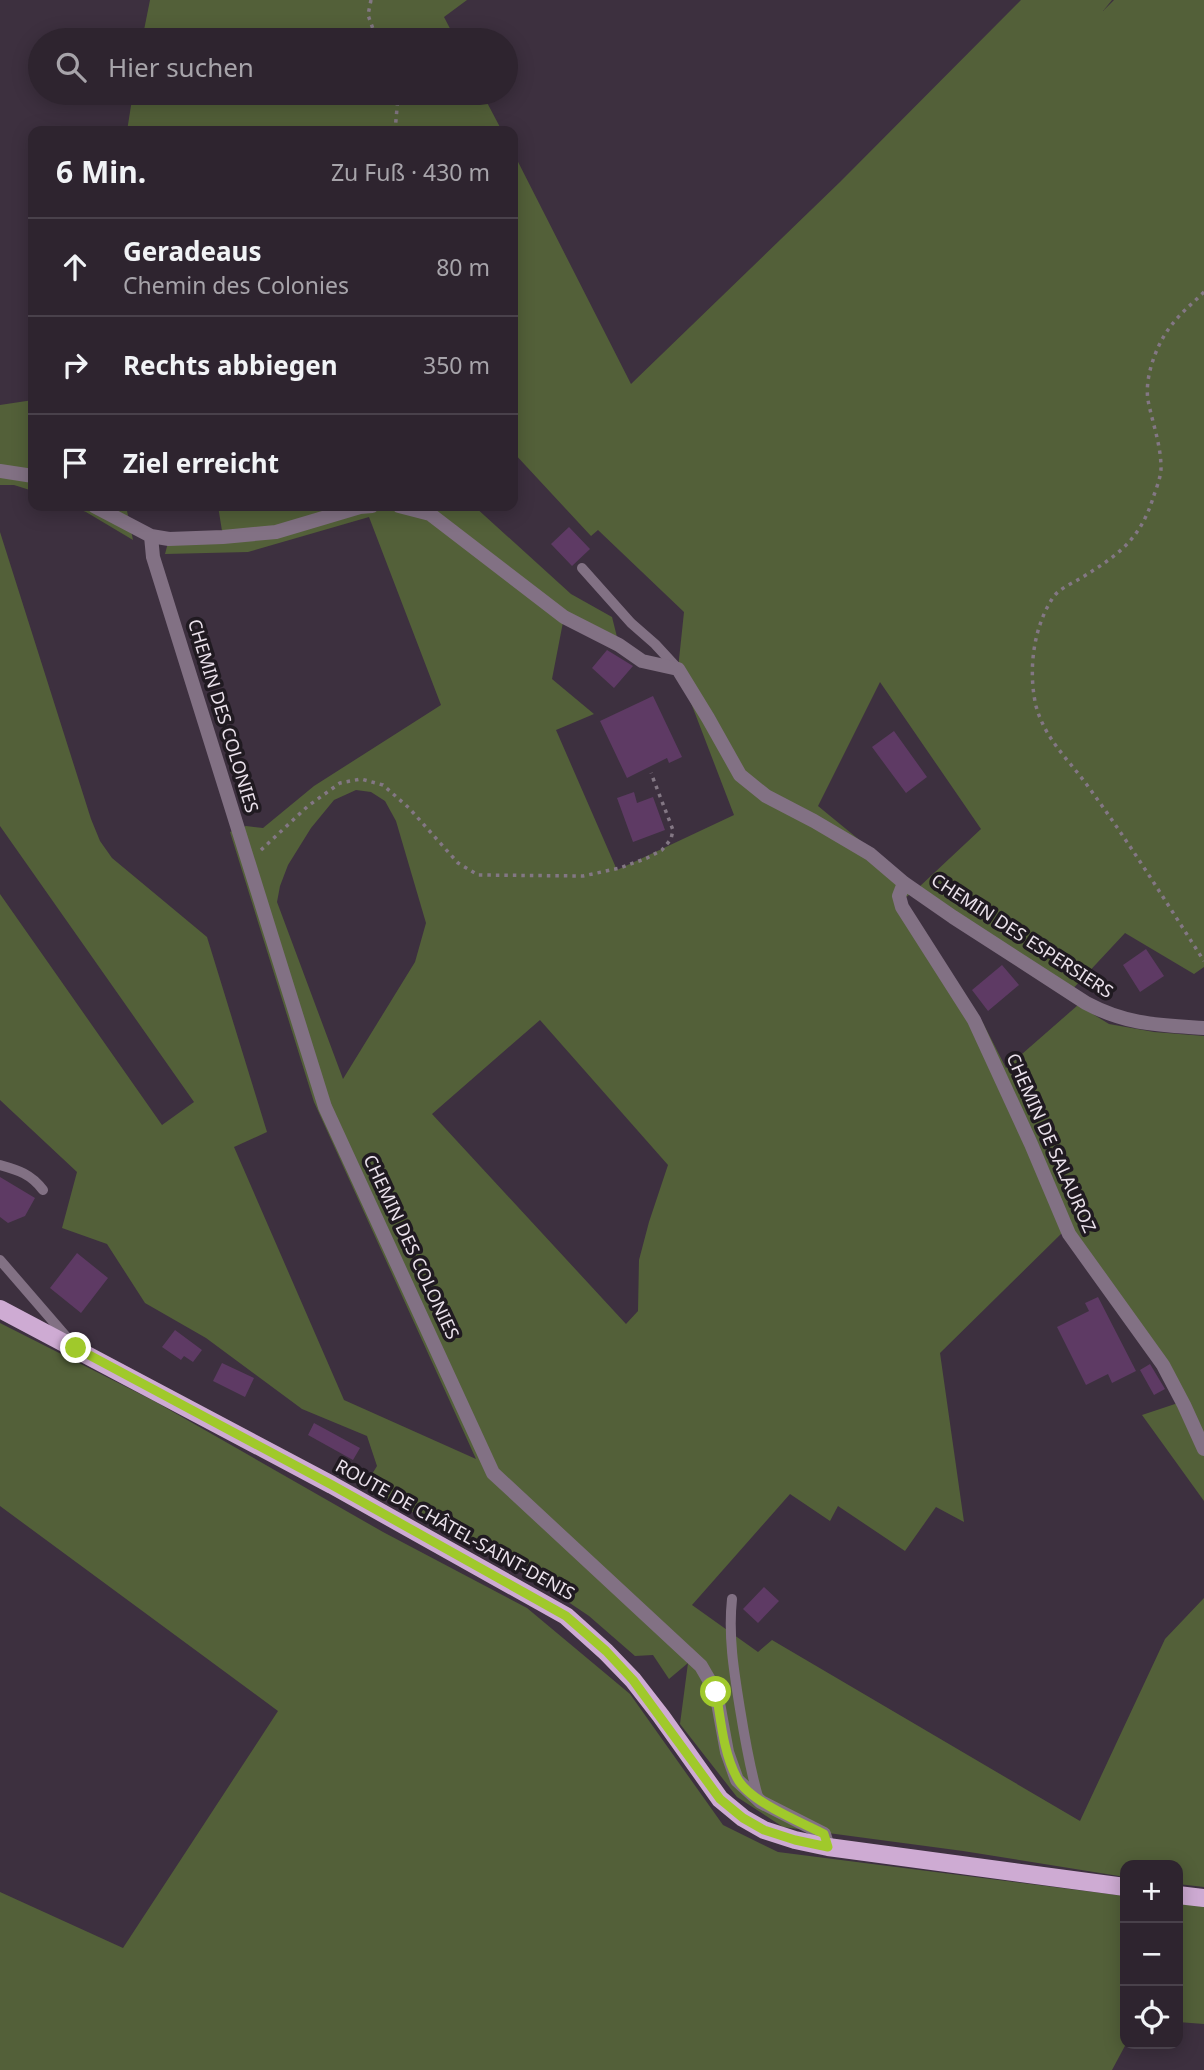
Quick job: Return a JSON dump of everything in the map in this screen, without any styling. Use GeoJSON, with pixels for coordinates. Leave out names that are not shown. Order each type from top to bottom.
{"type":"FeatureCollection","features":[{"type":"Feature","properties":{"kind":"main road","name":"ROUTE DE CHÂTEL-SAINT-DENIS"},"geometry":{"type":"LineString","coordinates":[[0,1309],[332,1485],[566,1616],[606,1651],[633,1680],[720,1799],[743,1818],[764,1830],[828,1847],[1120,1886]]}},
{"type":"Feature","properties":{"kind":"main road"},"geometry":{"type":"LineString","coordinates":[[1183,1896],[1204,1899]]}},
{"type":"Feature","properties":{"kind":"street"},"geometry":{"type":"LineString","coordinates":[[0,471],[28,475]]}},
{"type":"Feature","properties":{"kind":"street"},"geometry":{"type":"LineString","coordinates":[[104,511],[151,536],[169,539],[276,532],[347,511]]}},
{"type":"Feature","properties":{"kind":"street"},"geometry":{"type":"LineString","coordinates":[[418,511],[430,514],[564,617],[619,645],[642,661],[678,669]]}},
{"type":"Feature","properties":{"kind":"street","name":"CHEMIN DES COLONIES"},"geometry":{"type":"LineString","coordinates":[[151,536],[153,557],[325,1107],[493,1473],[701,1666],[716,1692],[727,1752],[737,1780],[759,1800],[824,1834],[828,1847]]}},
{"type":"Feature","properties":{"kind":"street","name":"CHEMIN DES ESPERSIERS"},"geometry":{"type":"LineString","coordinates":[[678,669],[740,775],[766,796],[870,854],[904,883],[953,917],[1105,1013],[1134,1022],[1204,1028]]}},
{"type":"Feature","properties":{"kind":"street","name":"CHEMIN DE SALAUROZ"},"geometry":{"type":"LineString","coordinates":[[904,883],[900,896],[902,907],[974,1020],[1069,1234],[1163,1365],[1204,1449]]}},
{"type":"Feature","properties":{"kind":"lane"},"geometry":{"type":"LineString","coordinates":[[582,568],[631,623],[678,669]]}},
{"type":"Feature","properties":{"kind":"lane"},"geometry":{"type":"LineString","coordinates":[[0,1165],[25,1173],[36,1180],[43,1190]]}},
{"type":"Feature","properties":{"kind":"lane"},"geometry":{"type":"LineString","coordinates":[[0,1260],[76,1348]]}},
{"type":"Feature","properties":{"kind":"lane"},"geometry":{"type":"LineString","coordinates":[[732,1599],[730,1625],[734,1670],[749,1767],[759,1800]]}},
{"type":"Feature","properties":{"kind":"path"},"geometry":{"type":"LineString","coordinates":[[371,0],[368,15],[373,28]]}},
{"type":"Feature","properties":{"kind":"path"},"geometry":{"type":"LineString","coordinates":[[395,126],[397,105]]}},
{"type":"Feature","properties":{"kind":"path"},"geometry":{"type":"LineString","coordinates":[[1204,292],[1172,323],[1154,355],[1148,381],[1148,399],[1156,429],[1161,469],[1146,521],[1129,544],[1055,593],[1042,614],[1032,677],[1040,717],[1057,749],[1086,783],[1204,961]]}},
{"type":"Feature","properties":{"kind":"path"},"geometry":{"type":"LineString","coordinates":[[248,860],[268,845],[308,806],[340,783],[361,779],[383,785],[409,808],[458,863],[478,875],[583,876],[620,868],[647,858],[663,850],[671,839],[673,830],[651,773]]}},
{"type":"Feature","properties":{"kind":"green space"},"geometry":{"type":"Polygon","coordinates":[[[150,0],[467,0],[444,17],[450,28],[144,28],[150,0]]]}},
{"type":"Feature","properties":{"kind":"green space"},"geometry":{"type":"Polygon","coordinates":[[[1021,0],[1112,0],[1103,11],[1114,0],[1204,0],[1204,967],[1194,974],[1125,933],[1069,993],[918,888],[905,898],[927,950],[983,1023],[1006,1068],[1078,1005],[1109,1024],[1154,1032],[1204,1036],[1204,1501],[1142,1415],[1178,1403],[1141,1325],[1063,1232],[940,1353],[964,1522],[936,1507],[905,1551],[838,1506],[830,1521],[790,1494],[692,1605],[758,1652],[772,1640],[1080,1821],[1165,1639],[1204,1598],[1204,1887],[1183,1885],[1183,1860],[1120,1860],[1120,1876],[963,1851],[783,1827],[737,1797],[680,1724],[688,1663],[669,1679],[653,1655],[635,1656],[589,1616],[509,1562],[364,1487],[377,1466],[367,1436],[302,1409],[206,1338],[145,1303],[107,1244],[62,1228],[77,1172],[0,1100],[0,894],[162,1125],[194,1102],[0,826],[0,532],[100,841],[112,858],[207,937],[267,1132],[234,1147],[344,1400],[476,1459],[314,1102],[230,832],[246,826],[263,828],[314,786],[441,705],[369,517],[248,552],[165,554],[169,539],[223,537],[219,511],[480,511],[571,594],[612,617],[619,645],[564,617],[552,679],[594,714],[556,730],[617,870],[734,815],[678,669],[684,612],[598,530],[591,536],[518,457],[518,162],[631,384],[840,182],[1021,0]],[[880,682],[818,806],[918,888],[981,829],[880,682]],[[356,790],[334,800],[311,828],[288,865],[277,902],[343,1079],[415,962],[426,923],[396,821],[385,801],[371,792],[356,790]],[[540,1020],[432,1114],[626,1324],[638,1311],[639,1260],[668,1165],[540,1020]]]}},
{"type":"Feature","properties":{"kind":"green space"},"geometry":{"type":"Polygon","coordinates":[[[131,105],[488,105],[499,126],[128,126],[131,105]]]}},
{"type":"Feature","properties":{"kind":"green space"},"geometry":{"type":"Polygon","coordinates":[[[28,401],[28,489],[14,485],[0,485],[0,405],[28,401]]]}},
{"type":"Feature","properties":{"kind":"green space"},"geometry":{"type":"Polygon","coordinates":[[[84,511],[127,511],[133,540],[84,511]]]}},
{"type":"Feature","properties":{"kind":"green space"},"geometry":{"type":"Polygon","coordinates":[[[0,1323],[154,1401],[383,1532],[527,1608],[630,1694],[723,1825],[778,1852],[1120,1895],[1120,2049],[1123,2049],[1112,2070],[0,2070],[0,1892],[123,1948],[278,1711],[0,1506],[0,1323]]]}},
{"type":"Feature","properties":{"kind":"green space"},"geometry":{"type":"Polygon","coordinates":[[[1183,1904],[1204,1906],[1204,2024],[1183,2022],[1183,1904]]]}},
{"type":"Feature","properties":{"kind":"building"},"geometry":{"type":"Polygon","coordinates":[[[569,527],[590,549],[572,566],[551,544],[569,527]]]}},
{"type":"Feature","properties":{"kind":"building"},"geometry":{"type":"Polygon","coordinates":[[[607,650],[633,666],[614,688],[592,668],[607,650]]]}},
{"type":"Feature","properties":{"kind":"building"},"geometry":{"type":"Polygon","coordinates":[[[653,696],[682,757],[669,763],[667,758],[627,778],[600,721],[653,696]]]}},
{"type":"Feature","properties":{"kind":"building"},"geometry":{"type":"Polygon","coordinates":[[[894,731],[927,777],[906,793],[872,747],[894,731]]]}},
{"type":"Feature","properties":{"kind":"building"},"geometry":{"type":"Polygon","coordinates":[[[634,792],[637,803],[653,797],[665,830],[633,842],[617,798],[634,792]]]}},
{"type":"Feature","properties":{"kind":"building"},"geometry":{"type":"Polygon","coordinates":[[[1146,949],[1164,976],[1140,992],[1123,965],[1146,949]]]}},
{"type":"Feature","properties":{"kind":"building"},"geometry":{"type":"Polygon","coordinates":[[[1002,965],[1019,985],[988,1011],[972,990],[1002,965]]]}},
{"type":"Feature","properties":{"kind":"building"},"geometry":{"type":"Polygon","coordinates":[[[0,1177],[35,1198],[25,1216],[8,1223],[0,1217],[0,1177]]]}},
{"type":"Feature","properties":{"kind":"building"},"geometry":{"type":"Polygon","coordinates":[[[77,1253],[108,1278],[81,1313],[50,1288],[77,1253]]]}},
{"type":"Feature","properties":{"kind":"building"},"geometry":{"type":"Polygon","coordinates":[[[1098,1297],[1136,1371],[1112,1383],[1108,1374],[1086,1385],[1057,1327],[1089,1311],[1085,1303],[1098,1297]]]}},
{"type":"Feature","properties":{"kind":"building"},"geometry":{"type":"Polygon","coordinates":[[[175,1330],[202,1350],[193,1362],[184,1356],[181,1360],[162,1347],[175,1330]]]}},
{"type":"Feature","properties":{"kind":"building"},"geometry":{"type":"Polygon","coordinates":[[[222,1363],[254,1378],[245,1397],[213,1381],[222,1363]]]}},
{"type":"Feature","properties":{"kind":"building"},"geometry":{"type":"Polygon","coordinates":[[[1150,1364],[1165,1389],[1154,1395],[1140,1370],[1150,1364]]]}},
{"type":"Feature","properties":{"kind":"building"},"geometry":{"type":"Polygon","coordinates":[[[314,1423],[360,1448],[353,1460],[308,1435],[314,1423]]]}},
{"type":"Feature","properties":{"kind":"building"},"geometry":{"type":"Polygon","coordinates":[[[764,1587],[779,1601],[758,1623],[743,1609],[764,1587]]]}},
{"type":"Feature","properties":{"kind":"route"},"geometry":{"type":"LineString","coordinates":[[76,1348],[332,1485],[566,1616],[606,1651],[633,1680],[720,1799],[743,1818],[764,1830],[828,1847],[824,1834],[761,1802],[737,1780],[727,1752],[716,1692]]}}]}
